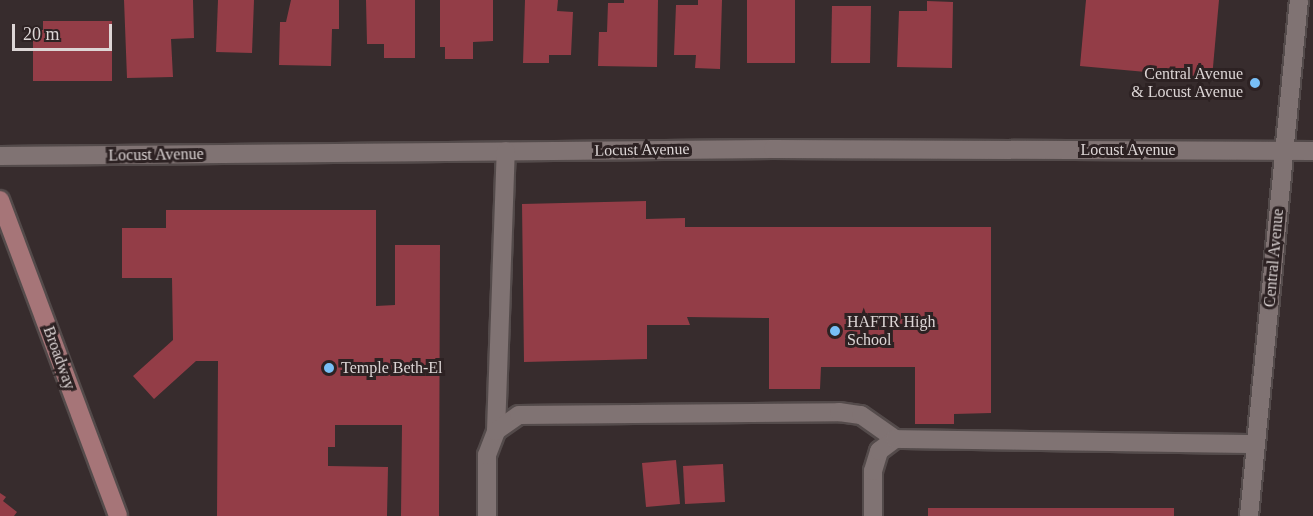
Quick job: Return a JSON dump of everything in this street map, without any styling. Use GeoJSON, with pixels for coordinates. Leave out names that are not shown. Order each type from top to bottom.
{"type":"FeatureCollection","features":[{"type":"Feature","properties":{"kind":"main road","name":"Broadway"},"geometry":{"type":"LineString","coordinates":[[0,200],[118,516]]}},
{"type":"Feature","properties":{"kind":"street","name":"Central Avenue"},"geometry":{"type":"LineString","coordinates":[[1249,516],[1299,0]]}},
{"type":"Feature","properties":{"kind":"street","name":"Locust Avenue"},"geometry":{"type":"LineString","coordinates":[[0,156],[506,151],[1313,151]]}},
{"type":"Feature","properties":{"kind":"street"},"geometry":{"type":"LineString","coordinates":[[487,516],[487,455],[496,431],[506,151]]}},
{"type":"Feature","properties":{"kind":"street"},"geometry":{"type":"LineString","coordinates":[[496,431],[519,415],[839,412],[861,415],[895,439],[1256,444]]}},
{"type":"Feature","properties":{"kind":"street"},"geometry":{"type":"LineString","coordinates":[[873,516],[873,471],[879,451],[895,439]]}},
{"type":"Feature","properties":{"kind":"building"},"geometry":{"type":"Polygon","coordinates":[[[124,0],[193,0],[194,38],[171,39],[173,77],[127,78],[124,0]]]}},
{"type":"Feature","properties":{"kind":"building"},"geometry":{"type":"Polygon","coordinates":[[[218,0],[254,0],[252,53],[216,52],[218,0]]]}},
{"type":"Feature","properties":{"kind":"building"},"geometry":{"type":"Polygon","coordinates":[[[291,0],[339,0],[339,29],[332,29],[331,66],[279,65],[280,22],[286,22],[291,0]]]}},
{"type":"Feature","properties":{"kind":"building"},"geometry":{"type":"Polygon","coordinates":[[[366,0],[415,0],[415,58],[384,58],[384,44],[367,44],[366,0]]]}},
{"type":"Feature","properties":{"kind":"building"},"geometry":{"type":"Polygon","coordinates":[[[440,0],[493,0],[493,41],[473,42],[473,59],[445,59],[445,47],[440,47],[440,0]]]}},
{"type":"Feature","properties":{"kind":"building"},"geometry":{"type":"Polygon","coordinates":[[[525,0],[558,0],[557,11],[573,12],[571,55],[549,55],[549,63],[523,63],[525,0]]]}},
{"type":"Feature","properties":{"kind":"building"},"geometry":{"type":"Polygon","coordinates":[[[624,0],[658,0],[657,67],[598,66],[599,32],[607,32],[608,3],[624,3],[624,0]]]}},
{"type":"Feature","properties":{"kind":"building"},"geometry":{"type":"Polygon","coordinates":[[[698,0],[722,0],[720,69],[695,68],[696,55],[674,55],[676,5],[698,5],[698,0]]]}},
{"type":"Feature","properties":{"kind":"building"},"geometry":{"type":"Polygon","coordinates":[[[747,0],[795,0],[795,63],[747,63],[747,0]]]}},
{"type":"Feature","properties":{"kind":"building"},"geometry":{"type":"Polygon","coordinates":[[[1086,0],[1219,0],[1212,78],[1080,66],[1086,0]]]}},
{"type":"Feature","properties":{"kind":"building"},"geometry":{"type":"Polygon","coordinates":[[[927,1],[953,2],[952,68],[897,67],[899,11],[927,11],[927,1]]]}},
{"type":"Feature","properties":{"kind":"building"},"geometry":{"type":"Polygon","coordinates":[[[832,6],[871,6],[870,63],[831,63],[832,6]]]}},
{"type":"Feature","properties":{"kind":"building"},"geometry":{"type":"Polygon","coordinates":[[[43,21],[112,21],[112,81],[33,81],[33,30],[43,30],[43,21]]]}},
{"type":"Feature","properties":{"kind":"building"},"geometry":{"type":"Polygon","coordinates":[[[646,201],[646,219],[685,218],[685,227],[991,227],[991,413],[954,414],[954,424],[915,424],[915,367],[821,367],[820,389],[769,389],[769,318],[687,317],[690,325],[647,325],[647,359],[524,362],[522,204],[646,201]]]}},
{"type":"Feature","properties":{"kind":"building","name":"Temple Beth-El"},"geometry":{"type":"Polygon","coordinates":[[[166,210],[376,210],[376,306],[395,305],[395,245],[440,245],[439,516],[401,516],[402,425],[335,425],[335,447],[328,447],[328,466],[388,467],[387,516],[217,516],[218,361],[196,361],[154,399],[133,376],[173,340],[172,278],[122,278],[122,228],[166,228],[166,210]]]}},
{"type":"Feature","properties":{"kind":"building"},"geometry":{"type":"Polygon","coordinates":[[[676,460],[680,504],[646,507],[642,463],[676,460]]]}},
{"type":"Feature","properties":{"kind":"building"},"geometry":{"type":"Polygon","coordinates":[[[723,464],[725,502],[685,504],[683,466],[723,464]]]}},
{"type":"Feature","properties":{"kind":"building"},"geometry":{"type":"Polygon","coordinates":[[[0,493],[6,497],[3,501],[17,512],[14,516],[0,516],[0,493]]]}},
{"type":"Feature","properties":{"kind":"building"},"geometry":{"type":"Polygon","coordinates":[[[928,508],[1174,508],[1174,516],[928,516],[928,508]]]}},
{"type":"Feature","properties":{"kind":"place","name":"Central Avenue & Locust Avenue"},"geometry":{"type":"Point","coordinates":[1255,83]}},
{"type":"Feature","properties":{"kind":"place","name":"HAFTR High School"},"geometry":{"type":"Point","coordinates":[835,331]}},
{"type":"Feature","properties":{"kind":"place","name":"Temple Beth-El"},"geometry":{"type":"Point","coordinates":[329,368]}}]}
